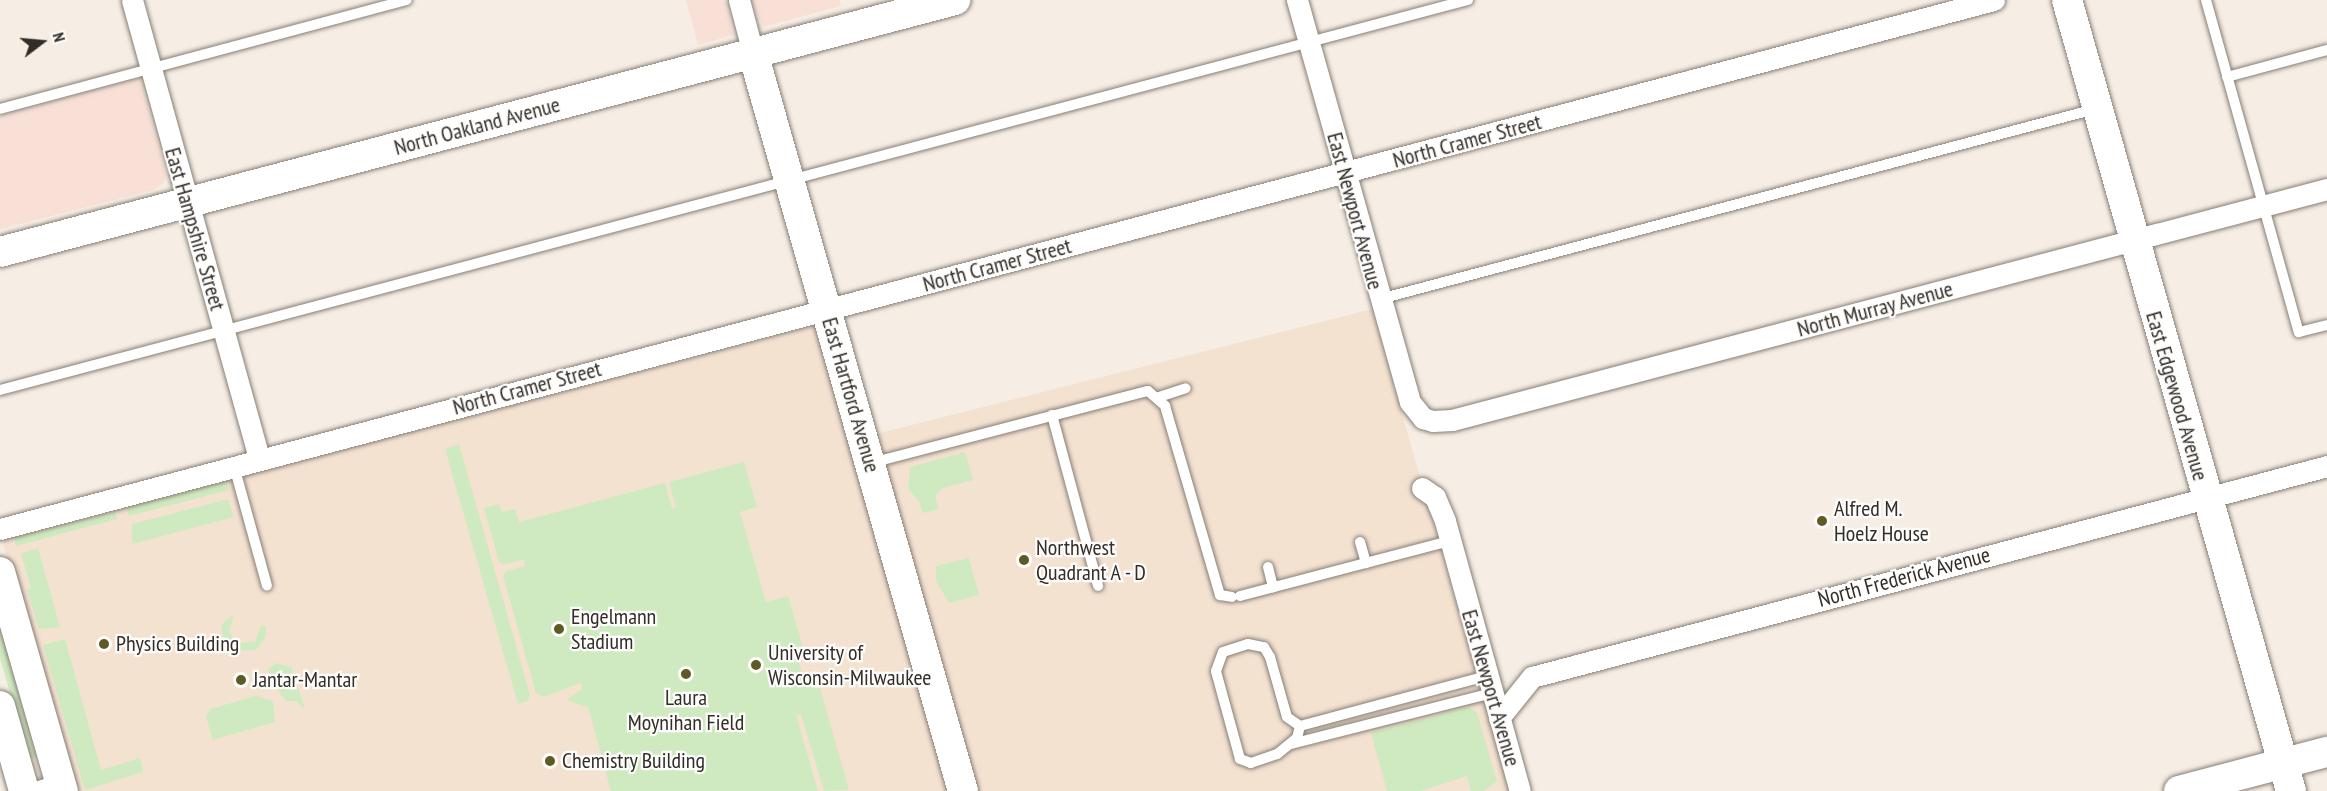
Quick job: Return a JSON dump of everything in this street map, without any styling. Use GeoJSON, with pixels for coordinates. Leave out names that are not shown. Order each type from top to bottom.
{"type":"FeatureCollection","features":[{"type":"Feature","properties":{"kind":"street","name":"East Hampshire Street"},"geometry":{"type":"LineString","coordinates":[[132,0],[259,459]]}},
{"type":"Feature","properties":{"kind":"street","name":"East Hartford Avenue"},"geometry":{"type":"LineString","coordinates":[[739,0],[963,791]]}},
{"type":"Feature","properties":{"kind":"street","name":"North Oakland Avenue"},"geometry":{"type":"LineString","coordinates":[[0,252],[955,0]]}},
{"type":"Feature","properties":{"kind":"street","name":"East Newport Avenue"},"geometry":{"type":"LineString","coordinates":[[1297,0],[1379,299],[1410,402],[1423,418]]}},
{"type":"Feature","properties":{"kind":"street","name":"North Cramer Street"},"geometry":{"type":"LineString","coordinates":[[0,529],[234,465],[1345,174],[1994,0]]}},
{"type":"Feature","properties":{"kind":"street","name":"East Edgewood Avenue"},"geometry":{"type":"LineString","coordinates":[[2067,0],[2133,241],[2287,777]]}},
{"type":"Feature","properties":{"kind":"street","name":"North Murray Avenue"},"geometry":{"type":"LineString","coordinates":[[1423,418],[1452,420],[2327,189]]}},
{"type":"Feature","properties":{"kind":"street","name":"North Frederick Avenue"},"geometry":{"type":"LineString","coordinates":[[1498,718],[1532,677],[2206,495],[2327,466]]}},
{"type":"Feature","properties":{"kind":"street","name":"East Newport Avenue"},"geometry":{"type":"LineString","coordinates":[[1422,488],[1439,504],[1520,791]]}},
{"type":"Feature","properties":{"kind":"street"},"geometry":{"type":"LineString","coordinates":[[0,572],[54,789]]}},
{"type":"Feature","properties":{"kind":"street"},"geometry":{"type":"LineString","coordinates":[[0,706],[24,791]]}},
{"type":"Feature","properties":{"kind":"street"},"geometry":{"type":"LineString","coordinates":[[2179,791],[2287,777],[2327,752]]}},
{"type":"Feature","properties":{"kind":"lane"},"geometry":{"type":"LineString","coordinates":[[0,109],[407,0]]}},
{"type":"Feature","properties":{"kind":"lane"},"geometry":{"type":"LineString","coordinates":[[0,390],[1468,0]]}},
{"type":"Feature","properties":{"kind":"lane"},"geometry":{"type":"LineString","coordinates":[[2206,0],[2299,332],[2327,325]]}},
{"type":"Feature","properties":{"kind":"lane"},"geometry":{"type":"LineString","coordinates":[[2227,77],[2327,50]]}},
{"type":"Feature","properties":{"kind":"lane"},"geometry":{"type":"LineString","coordinates":[[1379,299],[2097,108]]}},
{"type":"Feature","properties":{"kind":"lane"},"geometry":{"type":"LineString","coordinates":[[1160,397],[1186,388]]}},
{"type":"Feature","properties":{"kind":"lane"},"geometry":{"type":"LineString","coordinates":[[871,463],[1148,391],[1160,397],[1165,406],[1220,595],[1236,596],[1450,541]]}},
{"type":"Feature","properties":{"kind":"lane"},"geometry":{"type":"LineString","coordinates":[[1052,415],[1098,586]]}},
{"type":"Feature","properties":{"kind":"lane"},"geometry":{"type":"LineString","coordinates":[[234,465],[267,586]]}},
{"type":"Feature","properties":{"kind":"lane"},"geometry":{"type":"LineString","coordinates":[[1360,542],[1366,563]]}},
{"type":"Feature","properties":{"kind":"lane"},"geometry":{"type":"LineString","coordinates":[[1268,567],[1273,587]]}},
{"type":"Feature","properties":{"kind":"lane"},"geometry":{"type":"LineString","coordinates":[[1248,644],[1268,651],[1287,717],[1300,726],[1490,685],[1291,744],[1262,761],[1251,763],[1240,759],[1216,671],[1223,652],[1248,644]]}},
{"type":"Feature","properties":{"kind":"lane"},"geometry":{"type":"LineString","coordinates":[[1291,744],[1300,726]]}},
{"type":"Feature","properties":{"kind":"shaded area"},"geometry":{"type":"Polygon","coordinates":[[[686,0],[726,0],[733,35],[698,45],[686,0]]]}},
{"type":"Feature","properties":{"kind":"shaded area"},"geometry":{"type":"Polygon","coordinates":[[[751,0],[840,0],[841,6],[763,27],[751,0]]]}},
{"type":"Feature","properties":{"kind":"shaded area"},"geometry":{"type":"Polygon","coordinates":[[[140,78],[166,174],[164,183],[153,190],[0,229],[0,116],[140,78]]]}},
{"type":"Feature","properties":{"kind":"shaded area","name":"University of Wisconsin-Milwaukee"},"geometry":{"type":"Polygon","coordinates":[[[1372,309],[1510,791],[73,791],[2,539],[819,325],[852,440],[1372,309]]]}},
{"type":"Feature","properties":{"kind":"green space"},"geometry":{"type":"Polygon","coordinates":[[[459,444],[530,695],[528,701],[518,704],[445,449],[459,444]]]}},
{"type":"Feature","properties":{"kind":"green space"},"geometry":{"type":"Polygon","coordinates":[[[965,452],[973,480],[943,488],[935,496],[939,509],[922,513],[920,503],[908,488],[910,467],[965,452]]]}},
{"type":"Feature","properties":{"kind":"green space","name":"Laura Moynihan Field"},"geometry":{"type":"Polygon","coordinates":[[[744,462],[757,507],[740,512],[766,602],[788,596],[805,654],[798,657],[803,677],[811,675],[815,689],[820,688],[849,790],[824,791],[801,714],[796,715],[818,791],[611,791],[588,707],[566,700],[582,689],[581,683],[544,697],[536,693],[503,576],[506,571],[525,566],[524,559],[503,565],[499,562],[484,508],[499,504],[502,512],[515,509],[519,522],[665,483],[672,508],[676,507],[669,482],[744,462]]]}},
{"type":"Feature","properties":{"kind":"green space"},"geometry":{"type":"Polygon","coordinates":[[[226,481],[229,490],[129,516],[126,508],[226,481]]]}},
{"type":"Feature","properties":{"kind":"green space"},"geometry":{"type":"Polygon","coordinates":[[[228,499],[234,517],[132,544],[132,524],[228,499]]]}},
{"type":"Feature","properties":{"kind":"green space"},"geometry":{"type":"Polygon","coordinates":[[[115,512],[117,519],[16,546],[14,538],[115,512]]]}},
{"type":"Feature","properties":{"kind":"green space"},"geometry":{"type":"Polygon","coordinates":[[[38,548],[60,627],[39,629],[27,589],[31,588],[21,554],[38,548]]]}},
{"type":"Feature","properties":{"kind":"green space"},"geometry":{"type":"Polygon","coordinates":[[[969,558],[979,595],[949,603],[936,581],[936,566],[969,558]]]}},
{"type":"Feature","properties":{"kind":"green space"},"geometry":{"type":"Polygon","coordinates":[[[0,597],[39,756],[29,759],[0,658],[0,597]]]}},
{"type":"Feature","properties":{"kind":"green space"},"geometry":{"type":"Polygon","coordinates":[[[234,614],[229,632],[237,643],[255,642],[261,626],[266,626],[265,638],[256,650],[236,651],[223,639],[221,625],[234,614]]]}},
{"type":"Feature","properties":{"kind":"green space"},"geometry":{"type":"Polygon","coordinates":[[[65,639],[101,770],[140,758],[143,772],[85,790],[43,645],[65,639]]]}},
{"type":"Feature","properties":{"kind":"green space"},"geometry":{"type":"Polygon","coordinates":[[[276,663],[291,667],[305,709],[296,701],[286,701],[271,682],[268,669],[276,663]]]}},
{"type":"Feature","properties":{"kind":"green space"},"geometry":{"type":"Polygon","coordinates":[[[256,696],[273,701],[275,722],[213,740],[206,717],[210,709],[256,696]]]}},
{"type":"Feature","properties":{"kind":"green space"},"geometry":{"type":"Polygon","coordinates":[[[1469,707],[1477,713],[1497,781],[1484,791],[1471,791],[1467,776],[1421,791],[1387,791],[1371,733],[1469,707]]]}},
{"type":"Feature","properties":{"kind":"place","name":"Alfred M. Hoelz House"},"geometry":{"type":"Point","coordinates":[1822,521]}},
{"type":"Feature","properties":{"kind":"place","name":"Northwest Quadrant A - D"},"geometry":{"type":"Point","coordinates":[1024,560]}},
{"type":"Feature","properties":{"kind":"place","name":"Engelmann Stadium"},"geometry":{"type":"Point","coordinates":[559,629]}},
{"type":"Feature","properties":{"kind":"place","name":"Physics Building"},"geometry":{"type":"Point","coordinates":[104,644]}},
{"type":"Feature","properties":{"kind":"place","name":"University of Wisconsin-Milwaukee"},"geometry":{"type":"Point","coordinates":[756,665]}},
{"type":"Feature","properties":{"kind":"place","name":"Laura Moynihan Field"},"geometry":{"type":"Point","coordinates":[686,674]}},
{"type":"Feature","properties":{"kind":"place","name":"Jantar-Mantar"},"geometry":{"type":"Point","coordinates":[241,680]}},
{"type":"Feature","properties":{"kind":"place","name":"Chemistry Building"},"geometry":{"type":"Point","coordinates":[550,761]}}]}
